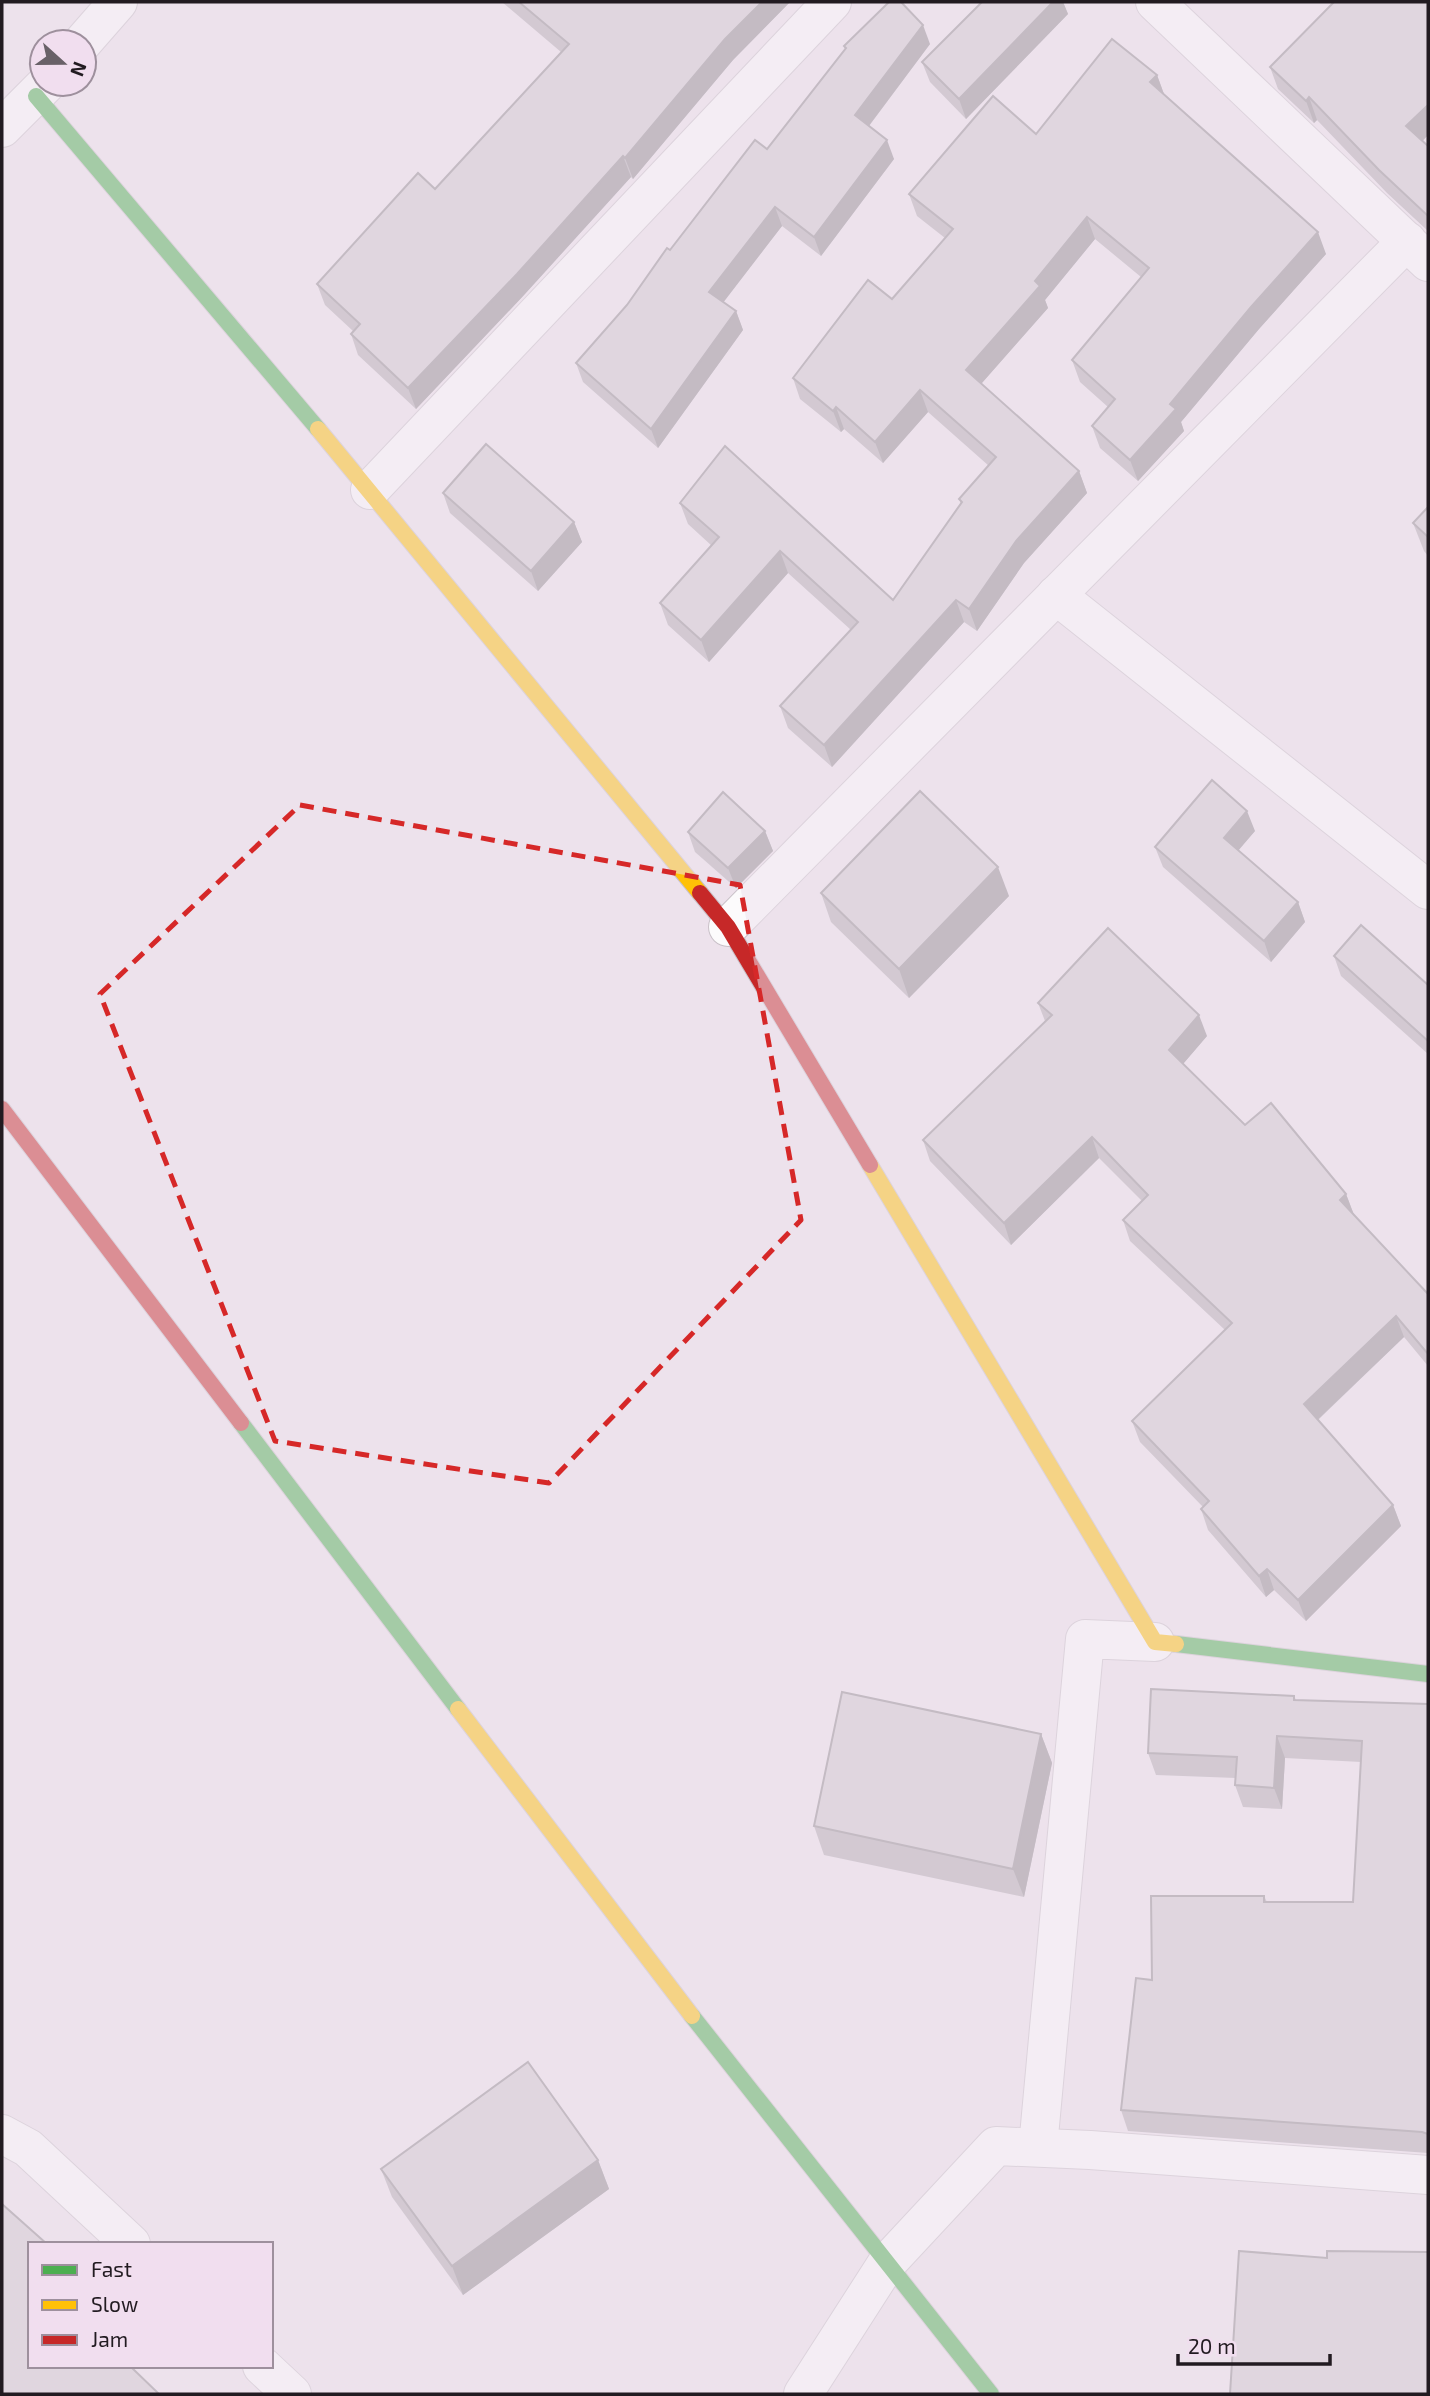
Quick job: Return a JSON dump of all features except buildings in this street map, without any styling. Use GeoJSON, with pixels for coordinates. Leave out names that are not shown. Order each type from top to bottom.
{"type":"FeatureCollection","features":[{"type":"Feature","properties":{"kind":"street"},"geometry":{"type":"LineString","coordinates":[[95,28],[118,2]]}},
{"type":"Feature","properties":{"kind":"street"},"geometry":{"type":"LineString","coordinates":[[370,490],[832,2]]}},
{"type":"Feature","properties":{"kind":"street"},"geometry":{"type":"LineString","coordinates":[[727,927],[1056,595],[1417,251],[1155,2]]}},
{"type":"Feature","properties":{"kind":"street"},"geometry":{"type":"LineString","coordinates":[[2,128],[33,98]]}},
{"type":"Feature","properties":{"kind":"street"},"geometry":{"type":"LineString","coordinates":[[48,98],[727,927],[1154,1642]]}},
{"type":"Feature","properties":{"kind":"street"},"geometry":{"type":"LineString","coordinates":[[1056,595],[1426,884]]}},
{"type":"Feature","properties":{"kind":"street"},"geometry":{"type":"LineString","coordinates":[[2,1109],[711,2041],[990,2394]]}},
{"type":"Feature","properties":{"kind":"street"},"geometry":{"type":"LineString","coordinates":[[1038,2147],[1086,1639],[1154,1642],[1428,1674]]}},
{"type":"Feature","properties":{"kind":"street"},"geometry":{"type":"LineString","coordinates":[[2,2134],[28,2147],[129,2242]]}},
{"type":"Feature","properties":{"kind":"street"},"geometry":{"type":"LineString","coordinates":[[803,2394],[887,2263],[996,2146],[1428,2175]]}},
{"type":"Feature","properties":{"kind":"street"},"geometry":{"type":"LineString","coordinates":[[264,2368],[292,2394]]}},
{"type":"Feature","properties":{"kind":"highlighted area"},"geometry":{"type":"Polygon","coordinates":[[[300,805],[740,885],[801,1220],[549,1483],[275,1441],[100,994],[300,805]]]}},
{"type":"Feature","properties":{"kind":"traffic: fast"},"geometry":{"type":"LineString","coordinates":[[38,98],[318,429]]}},
{"type":"Feature","properties":{"kind":"traffic: fast"},"geometry":{"type":"LineString","coordinates":[[241,1423],[458,1709]]}},
{"type":"Feature","properties":{"kind":"traffic: fast"},"geometry":{"type":"LineString","coordinates":[[1176,1644],[1428,1674]]}},
{"type":"Feature","properties":{"kind":"traffic: fast"},"geometry":{"type":"LineString","coordinates":[[692,2016],[991,2394]]}},
{"type":"Feature","properties":{"kind":"traffic: slow"},"geometry":{"type":"LineString","coordinates":[[318,429],[700,893]]}},
{"type":"Feature","properties":{"kind":"traffic: slow"},"geometry":{"type":"LineString","coordinates":[[870,1165],[1155,1642],[1176,1644]]}},
{"type":"Feature","properties":{"kind":"traffic: slow"},"geometry":{"type":"LineString","coordinates":[[458,1709],[692,2016]]}},
{"type":"Feature","properties":{"kind":"traffic: jam"},"geometry":{"type":"LineString","coordinates":[[700,893],[728,927],[870,1165]]}},
{"type":"Feature","properties":{"kind":"traffic: jam"},"geometry":{"type":"LineString","coordinates":[[2,1109],[241,1423]]}}]}
